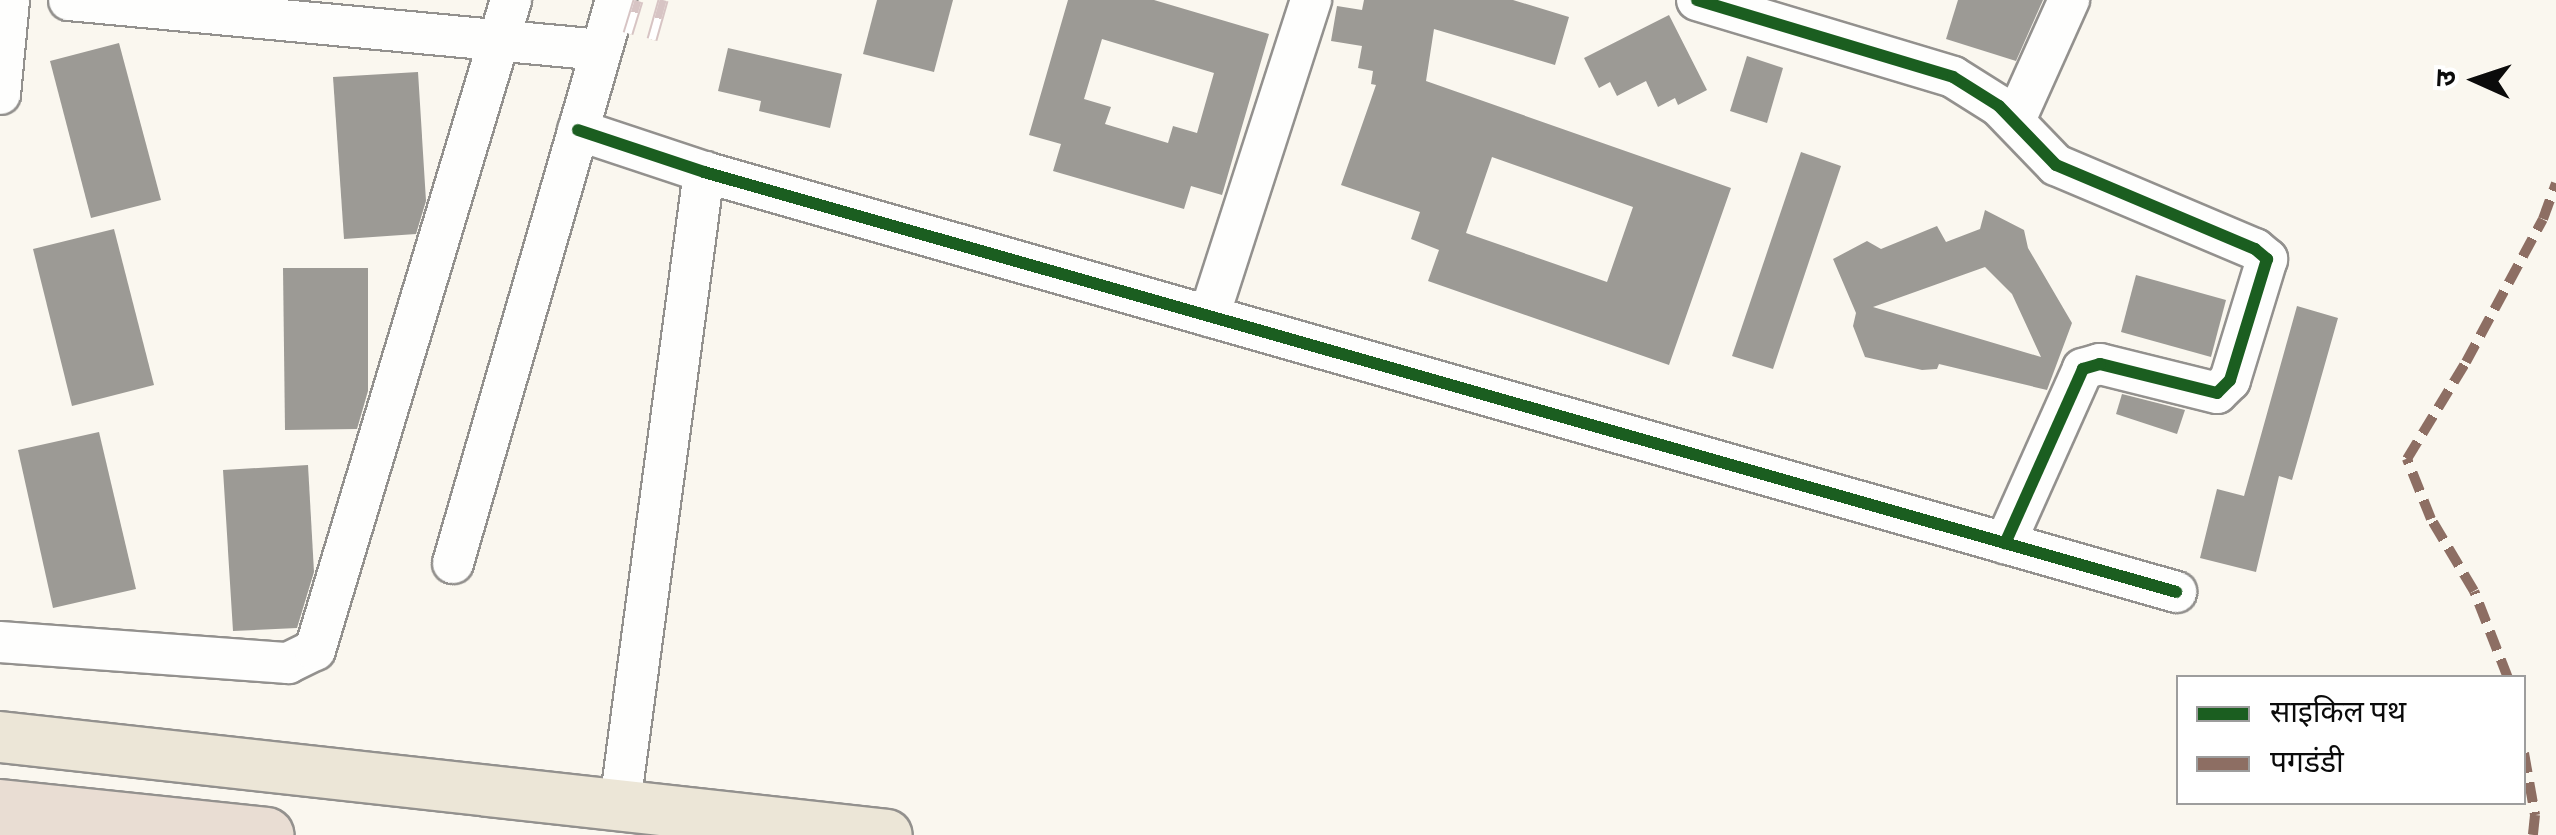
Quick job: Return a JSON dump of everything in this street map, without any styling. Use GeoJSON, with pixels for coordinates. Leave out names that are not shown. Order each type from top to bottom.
{"type":"FeatureCollection","features":[{"type":"Feature","properties":{"kind":"highway"},"geometry":{"type":"LineString","coordinates":[[0,806],[266,835]]}},
{"type":"Feature","properties":{"kind":"main road"},"geometry":{"type":"LineString","coordinates":[[0,737],[887,835]]}},
{"type":"Feature","properties":{"kind":"street"},"geometry":{"type":"LineString","coordinates":[[0,94],[8,0]]}},
{"type":"Feature","properties":{"kind":"street"},"geometry":{"type":"LineString","coordinates":[[69,0],[602,50]]}},
{"type":"Feature","properties":{"kind":"street"},"geometry":{"type":"LineString","coordinates":[[0,642],[288,663],[315,650],[510,0]]}},
{"type":"Feature","properties":{"kind":"street"},"geometry":{"type":"LineString","coordinates":[[453,563],[616,0]]}},
{"type":"Feature","properties":{"kind":"street"},"geometry":{"type":"LineString","coordinates":[[1209,316],[1310,0]]}},
{"type":"Feature","properties":{"kind":"street"},"geometry":{"type":"LineString","coordinates":[[1696,0],[1925,66],[1974,90],[2015,120],[2056,165],[2256,249],[2267,258],[2268,266],[2230,380],[2216,393],[2100,364],[2084,368],[2005,543]]}},
{"type":"Feature","properties":{"kind":"street"},"geometry":{"type":"LineString","coordinates":[[2015,120],[2070,0]]}},
{"type":"Feature","properties":{"kind":"street"},"geometry":{"type":"LineString","coordinates":[[578,130],[704,172],[2176,592]]}},
{"type":"Feature","properties":{"kind":"street"},"geometry":{"type":"LineString","coordinates":[[620,804],[704,172]]}},
{"type":"Feature","properties":{"kind":"building"},"geometry":{"type":"Polygon","coordinates":[[[877,0],[953,0],[934,72],[863,54],[877,0]]]}},
{"type":"Feature","properties":{"kind":"building"},"geometry":{"type":"Polygon","coordinates":[[[1068,0],[1154,0],[1269,34],[1222,195],[1191,186],[1184,209],[1053,171],[1061,144],[1029,135],[1068,0]],[[1102,39],[1084,99],[1111,107],[1105,124],[1168,143],[1173,126],[1197,133],[1214,73],[1102,39]]]}},
{"type":"Feature","properties":{"kind":"building"},"geometry":{"type":"Polygon","coordinates":[[[1364,0],[1513,0],[1569,17],[1555,65],[1434,29],[1426,81],[1731,188],[1669,365],[1428,281],[1439,250],[1411,239],[1420,212],[1341,185],[1376,85],[1371,84],[1373,71],[1358,68],[1362,46],[1331,41],[1337,6],[1362,10],[1364,0]],[[1492,157],[1466,233],[1607,282],[1633,207],[1492,157]]]}},
{"type":"Feature","properties":{"kind":"building"},"geometry":{"type":"Polygon","coordinates":[[[1958,0],[2043,0],[2016,61],[1946,39],[1958,0]]]}},
{"type":"Feature","properties":{"kind":"building"},"geometry":{"type":"Polygon","coordinates":[[[1669,15],[1707,90],[1678,105],[1675,98],[1658,107],[1646,81],[1617,96],[1610,82],[1599,88],[1584,58],[1669,15]]]}},
{"type":"Feature","properties":{"kind":"building"},"geometry":{"type":"Polygon","coordinates":[[[119,43],[161,200],[91,218],[50,61],[119,43]]]}},
{"type":"Feature","properties":{"kind":"building"},"geometry":{"type":"Polygon","coordinates":[[[728,48],[842,74],[830,128],[759,111],[761,101],[718,91],[728,48]]]}},
{"type":"Feature","properties":{"kind":"building"},"geometry":{"type":"Polygon","coordinates":[[[1747,56],[1783,68],[1767,123],[1730,111],[1747,56]]]}},
{"type":"Feature","properties":{"kind":"building"},"geometry":{"type":"Polygon","coordinates":[[[418,72],[426,201],[416,234],[344,239],[333,77],[418,72]]]}},
{"type":"Feature","properties":{"kind":"building"},"geometry":{"type":"Polygon","coordinates":[[[1801,152],[1841,166],[1773,369],[1732,356],[1801,152]]]}},
{"type":"Feature","properties":{"kind":"building"},"geometry":{"type":"Polygon","coordinates":[[[1985,210],[2024,230],[2028,248],[2072,323],[2047,390],[1939,364],[1937,369],[1922,370],[1865,357],[1853,326],[1856,313],[1833,259],[1867,241],[1881,249],[1937,226],[1946,242],[1980,229],[1985,210]],[[1985,267],[1873,307],[2041,357],[2012,294],[1985,267]]]}},
{"type":"Feature","properties":{"kind":"building"},"geometry":{"type":"Polygon","coordinates":[[[114,229],[154,385],[72,406],[33,249],[114,229]]]}},
{"type":"Feature","properties":{"kind":"building"},"geometry":{"type":"Polygon","coordinates":[[[283,268],[368,268],[368,391],[357,429],[285,430],[283,268]]]}},
{"type":"Feature","properties":{"kind":"building"},"geometry":{"type":"Polygon","coordinates":[[[2136,275],[2226,300],[2211,357],[2121,332],[2136,275]]]}},
{"type":"Feature","properties":{"kind":"building"},"geometry":{"type":"Polygon","coordinates":[[[2297,306],[2338,318],[2292,480],[2279,476],[2256,572],[2200,558],[2217,489],[2244,496],[2297,306]]]}},
{"type":"Feature","properties":{"kind":"building"},"geometry":{"type":"Polygon","coordinates":[[[2122,394],[2185,410],[2177,434],[2116,414],[2122,394]]]}},
{"type":"Feature","properties":{"kind":"building"},"geometry":{"type":"Polygon","coordinates":[[[99,432],[136,589],[53,608],[18,450],[99,432]]]}},
{"type":"Feature","properties":{"kind":"building"},"geometry":{"type":"Polygon","coordinates":[[[308,465],[314,572],[297,628],[233,631],[223,470],[308,465]]]}},
{"type":"Feature","properties":{"kind":"railway"},"geometry":{"type":"LineString","coordinates":[[628,33],[638,0]]}},
{"type":"Feature","properties":{"kind":"railway"},"geometry":{"type":"LineString","coordinates":[[652,39],[663,0]]}},
{"type":"Feature","properties":{"kind":"marked path"},"geometry":{"type":"LineString","coordinates":[[2507,675],[2474,591],[2431,519],[2407,459],[2466,362],[2543,219],[2556,183]]}},
{"type":"Feature","properties":{"kind":"marked path"},"geometry":{"type":"LineString","coordinates":[[2526,764],[2535,815],[2533,835]]}},
{"type":"Feature","properties":{"kind":"cycle path"},"geometry":{"type":"LineString","coordinates":[[1697,0],[1953,77],[1999,106],[2056,165],[2255,249],[2267,259],[2230,380],[2217,393],[2100,364],[2083,369],[2005,543]]}},
{"type":"Feature","properties":{"kind":"cycle path"},"geometry":{"type":"LineString","coordinates":[[578,130],[704,172],[2176,592]]}}]}
